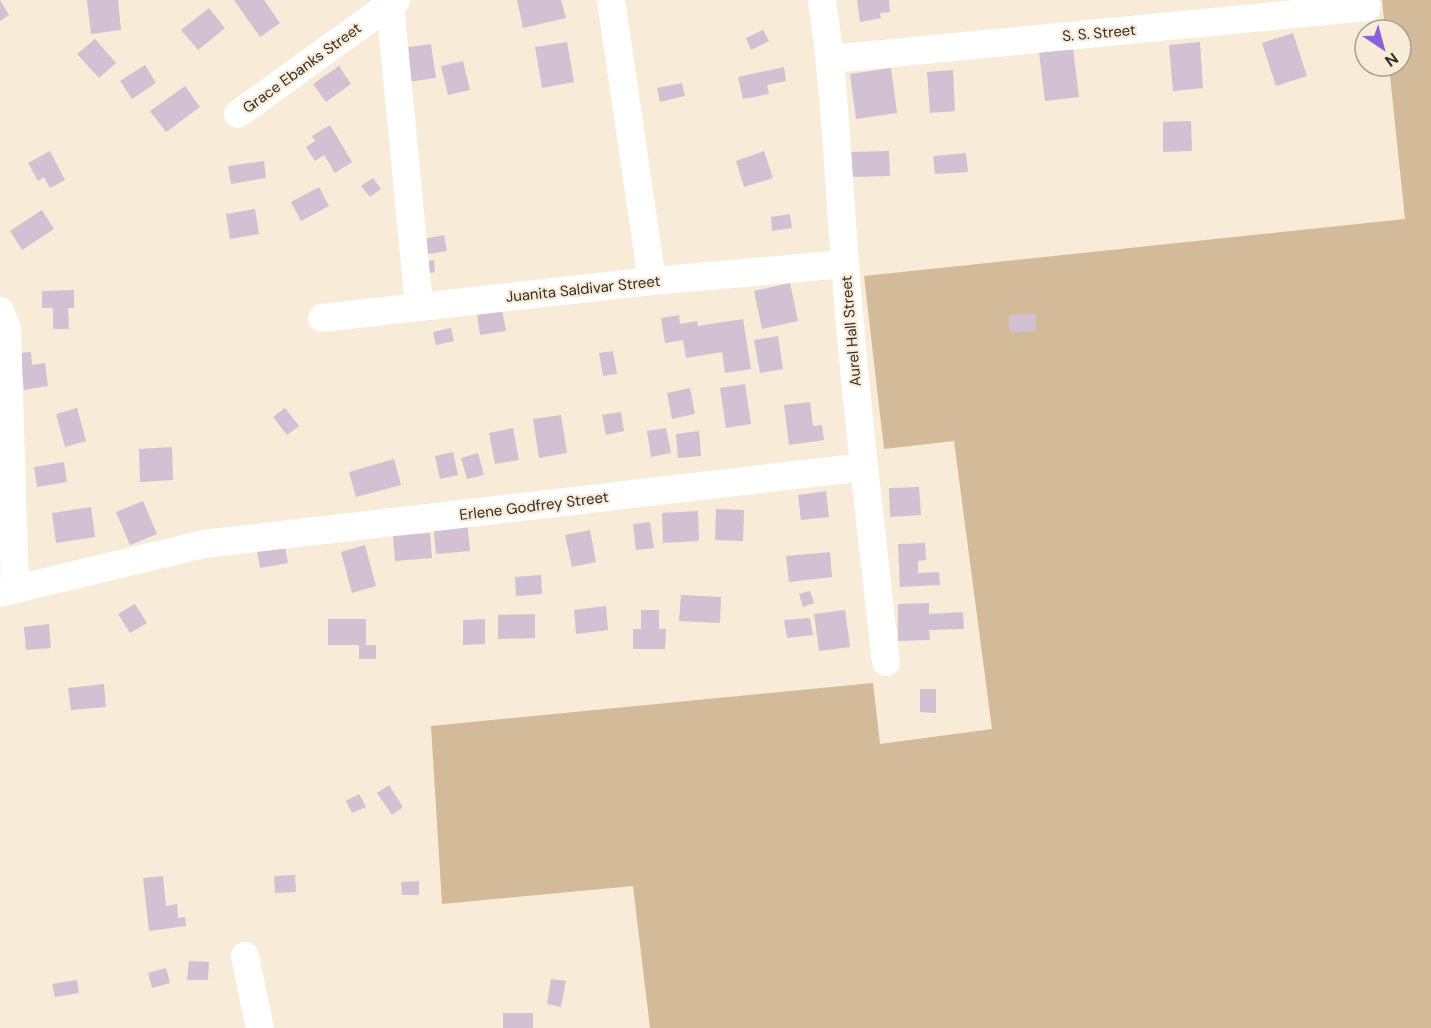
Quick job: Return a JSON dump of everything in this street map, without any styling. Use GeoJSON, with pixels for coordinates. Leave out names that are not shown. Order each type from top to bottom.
{"type":"FeatureCollection","features":[{"type":"Feature","properties":{"kind":"street"},"geometry":{"type":"LineString","coordinates":[[611,0],[652,281]]}},
{"type":"Feature","properties":{"kind":"street","name":"Aurel Hall Street"},"geometry":{"type":"LineString","coordinates":[[822,0],[831,58],[845,264],[864,467],[886,662]]}},
{"type":"Feature","properties":{"kind":"street"},"geometry":{"type":"LineString","coordinates":[[393,2],[419,306]]}},
{"type":"Feature","properties":{"kind":"street","name":"Grace Ebanks Street"},"geometry":{"type":"LineString","coordinates":[[238,114],[393,2]]}},
{"type":"Feature","properties":{"kind":"street","name":"S. S. Street"},"geometry":{"type":"LineString","coordinates":[[831,58],[1367,7]]}},
{"type":"Feature","properties":{"kind":"street","name":"Juanita Saldivar Street"},"geometry":{"type":"LineString","coordinates":[[322,318],[652,281],[845,264]]}},
{"type":"Feature","properties":{"kind":"street"},"geometry":{"type":"LineString","coordinates":[[0,311],[7,328],[7,591]]}},
{"type":"Feature","properties":{"kind":"street","name":"Erlene Godfrey Street"},"geometry":{"type":"LineString","coordinates":[[7,591],[204,544],[864,467]]}},
{"type":"Feature","properties":{"kind":"street"},"geometry":{"type":"LineString","coordinates":[[245,956],[260,1028]]}},
{"type":"Feature","properties":{"kind":"shaded area"},"geometry":{"type":"Polygon","coordinates":[[[1382,0],[1431,0],[1431,1028],[650,1028],[633,886],[442,904],[431,726],[873,683],[880,744],[992,729],[954,441],[884,449],[864,276],[1405,219],[1390,78],[1413,78],[1413,18],[1384,18],[1382,0]]]}},
{"type":"Feature","properties":{"kind":"building"},"geometry":{"type":"Polygon","coordinates":[[[0,0],[9,15],[0,21],[0,0]]]}},
{"type":"Feature","properties":{"kind":"building"},"geometry":{"type":"Polygon","coordinates":[[[87,0],[118,0],[121,30],[91,34],[87,0]]]}},
{"type":"Feature","properties":{"kind":"building"},"geometry":{"type":"Polygon","coordinates":[[[234,0],[264,0],[280,23],[260,37],[234,0]]]}},
{"type":"Feature","properties":{"kind":"building"},"geometry":{"type":"Polygon","coordinates":[[[517,0],[561,0],[566,18],[523,28],[517,0]]]}},
{"type":"Feature","properties":{"kind":"building"},"geometry":{"type":"Polygon","coordinates":[[[857,0],[889,0],[890,12],[880,13],[881,18],[860,22],[857,0]]]}},
{"type":"Feature","properties":{"kind":"building"},"geometry":{"type":"Polygon","coordinates":[[[209,8],[225,28],[198,50],[181,30],[209,8]]]}},
{"type":"Feature","properties":{"kind":"building"},"geometry":{"type":"Polygon","coordinates":[[[763,30],[769,41],[751,50],[746,38],[763,30]]]}},
{"type":"Feature","properties":{"kind":"building"},"geometry":{"type":"Polygon","coordinates":[[[1293,33],[1307,76],[1276,86],[1262,43],[1293,33]]]}},
{"type":"Feature","properties":{"kind":"building"},"geometry":{"type":"Polygon","coordinates":[[[95,39],[116,63],[99,78],[77,54],[95,39]]]}},
{"type":"Feature","properties":{"kind":"building"},"geometry":{"type":"Polygon","coordinates":[[[567,42],[574,82],[542,88],[535,47],[567,42]]]}},
{"type":"Feature","properties":{"kind":"building"},"geometry":{"type":"Polygon","coordinates":[[[1200,42],[1203,88],[1173,91],[1169,45],[1200,42]]]}},
{"type":"Feature","properties":{"kind":"building"},"geometry":{"type":"Polygon","coordinates":[[[431,44],[436,78],[407,82],[402,48],[431,44]]]}},
{"type":"Feature","properties":{"kind":"building"},"geometry":{"type":"Polygon","coordinates":[[[1073,48],[1079,97],[1045,101],[1039,52],[1073,48]]]}},
{"type":"Feature","properties":{"kind":"building"},"geometry":{"type":"Polygon","coordinates":[[[463,61],[470,90],[448,95],[441,66],[463,61]]]}},
{"type":"Feature","properties":{"kind":"building"},"geometry":{"type":"Polygon","coordinates":[[[145,65],[156,83],[132,99],[120,81],[145,65]]]}},
{"type":"Feature","properties":{"kind":"building"},"geometry":{"type":"Polygon","coordinates":[[[339,66],[351,84],[326,102],[313,84],[339,66]]]}},
{"type":"Feature","properties":{"kind":"building"},"geometry":{"type":"Polygon","coordinates":[[[784,67],[786,81],[767,85],[769,94],[743,99],[738,77],[784,67]]]}},
{"type":"Feature","properties":{"kind":"building"},"geometry":{"type":"Polygon","coordinates":[[[891,68],[897,113],[856,119],[850,74],[891,68]]]}},
{"type":"Feature","properties":{"kind":"building"},"geometry":{"type":"Polygon","coordinates":[[[953,70],[955,111],[930,113],[927,72],[953,70]]]}},
{"type":"Feature","properties":{"kind":"building"},"geometry":{"type":"Polygon","coordinates":[[[682,83],[685,96],[660,102],[657,88],[682,83]]]}},
{"type":"Feature","properties":{"kind":"building"},"geometry":{"type":"Polygon","coordinates":[[[185,86],[200,107],[166,132],[150,111],[185,86]]]}},
{"type":"Feature","properties":{"kind":"building"},"geometry":{"type":"Polygon","coordinates":[[[1191,121],[1192,151],[1163,152],[1163,122],[1191,121]]]}},
{"type":"Feature","properties":{"kind":"building"},"geometry":{"type":"Polygon","coordinates":[[[330,125],[352,162],[335,173],[324,155],[315,161],[306,147],[315,141],[312,136],[330,125]]]}},
{"type":"Feature","properties":{"kind":"building"},"geometry":{"type":"Polygon","coordinates":[[[50,151],[65,180],[50,188],[44,177],[38,181],[28,163],[50,151]]]}},
{"type":"Feature","properties":{"kind":"building"},"geometry":{"type":"Polygon","coordinates":[[[764,151],[773,178],[744,187],[736,161],[764,151]]]}},
{"type":"Feature","properties":{"kind":"building"},"geometry":{"type":"Polygon","coordinates":[[[889,151],[890,176],[850,177],[850,152],[889,151]]]}},
{"type":"Feature","properties":{"kind":"building"},"geometry":{"type":"Polygon","coordinates":[[[966,153],[968,172],[935,174],[933,156],[966,153]]]}},
{"type":"Feature","properties":{"kind":"building"},"geometry":{"type":"Polygon","coordinates":[[[264,161],[266,178],[231,184],[228,166],[264,161]]]}},
{"type":"Feature","properties":{"kind":"building"},"geometry":{"type":"Polygon","coordinates":[[[373,178],[381,189],[370,197],[361,186],[373,178]]]}},
{"type":"Feature","properties":{"kind":"building"},"geometry":{"type":"Polygon","coordinates":[[[319,187],[329,206],[301,221],[291,202],[319,187]]]}},
{"type":"Feature","properties":{"kind":"building"},"geometry":{"type":"Polygon","coordinates":[[[255,209],[259,234],[230,239],[226,214],[255,209]]]}},
{"type":"Feature","properties":{"kind":"building"},"geometry":{"type":"Polygon","coordinates":[[[42,210],[54,229],[22,250],[10,231],[42,210]]]}},
{"type":"Feature","properties":{"kind":"building"},"geometry":{"type":"Polygon","coordinates":[[[790,214],[792,228],[772,231],[771,217],[790,214]]]}},
{"type":"Feature","properties":{"kind":"building"},"geometry":{"type":"Polygon","coordinates":[[[444,235],[447,251],[422,255],[419,240],[444,235]]]}},
{"type":"Feature","properties":{"kind":"building"},"geometry":{"type":"Polygon","coordinates":[[[434,260],[435,272],[420,274],[419,262],[434,260]]]}},
{"type":"Feature","properties":{"kind":"building"},"geometry":{"type":"Polygon","coordinates":[[[790,283],[798,321],[762,329],[754,291],[790,283]]]}},
{"type":"Feature","properties":{"kind":"building"},"geometry":{"type":"Polygon","coordinates":[[[74,290],[74,308],[68,308],[69,329],[53,329],[53,308],[42,308],[42,291],[74,290]]]}},
{"type":"Feature","properties":{"kind":"building"},"geometry":{"type":"Polygon","coordinates":[[[502,309],[506,331],[480,335],[477,314],[502,309]]]}},
{"type":"Feature","properties":{"kind":"building"},"geometry":{"type":"Polygon","coordinates":[[[1036,314],[1036,331],[1009,333],[1009,315],[1036,314]]]}},
{"type":"Feature","properties":{"kind":"building"},"geometry":{"type":"Polygon","coordinates":[[[679,315],[680,324],[697,321],[698,326],[743,319],[751,369],[725,373],[722,352],[686,358],[683,340],[665,343],[661,318],[679,315]]]}},
{"type":"Feature","properties":{"kind":"building"},"geometry":{"type":"Polygon","coordinates":[[[451,328],[454,341],[436,345],[433,332],[451,328]]]}},
{"type":"Feature","properties":{"kind":"building"},"geometry":{"type":"Polygon","coordinates":[[[778,336],[783,369],[760,373],[754,340],[778,336]]]}},
{"type":"Feature","properties":{"kind":"building"},"geometry":{"type":"Polygon","coordinates":[[[613,351],[617,374],[603,376],[599,353],[613,351]]]}},
{"type":"Feature","properties":{"kind":"building"},"geometry":{"type":"Polygon","coordinates":[[[31,352],[32,365],[45,363],[48,386],[24,390],[19,353],[31,352]]]}},
{"type":"Feature","properties":{"kind":"building"},"geometry":{"type":"Polygon","coordinates":[[[745,384],[751,424],[726,428],[720,388],[745,384]]]}},
{"type":"Feature","properties":{"kind":"building"},"geometry":{"type":"Polygon","coordinates":[[[690,388],[695,414],[672,419],[667,393],[690,388]]]}},
{"type":"Feature","properties":{"kind":"building"},"geometry":{"type":"Polygon","coordinates":[[[810,402],[813,426],[822,425],[824,440],[789,445],[784,405],[810,402]]]}},
{"type":"Feature","properties":{"kind":"building"},"geometry":{"type":"Polygon","coordinates":[[[77,408],[86,441],[65,447],[56,414],[77,408]]]}},
{"type":"Feature","properties":{"kind":"building"},"geometry":{"type":"Polygon","coordinates":[[[285,408],[299,426],[287,435],[273,417],[285,408]]]}},
{"type":"Feature","properties":{"kind":"building"},"geometry":{"type":"Polygon","coordinates":[[[621,412],[624,431],[606,435],[602,415],[621,412]]]}},
{"type":"Feature","properties":{"kind":"building"},"geometry":{"type":"Polygon","coordinates":[[[561,415],[567,453],[539,458],[533,419],[561,415]]]}},
{"type":"Feature","properties":{"kind":"building"},"geometry":{"type":"Polygon","coordinates":[[[513,428],[519,460],[495,464],[489,433],[513,428]]]}},
{"type":"Feature","properties":{"kind":"building"},"geometry":{"type":"Polygon","coordinates":[[[666,428],[671,453],[651,457],[647,431],[666,428]]]}},
{"type":"Feature","properties":{"kind":"building"},"geometry":{"type":"Polygon","coordinates":[[[699,431],[701,456],[678,458],[676,434],[699,431]]]}},
{"type":"Feature","properties":{"kind":"building"},"geometry":{"type":"Polygon","coordinates":[[[172,447],[173,480],[140,482],[139,449],[172,447]]]}},
{"type":"Feature","properties":{"kind":"building"},"geometry":{"type":"Polygon","coordinates":[[[453,452],[458,475],[440,479],[435,456],[453,452]]]}},
{"type":"Feature","properties":{"kind":"building"},"geometry":{"type":"Polygon","coordinates":[[[478,453],[484,475],[467,479],[461,458],[478,453]]]}},
{"type":"Feature","properties":{"kind":"building"},"geometry":{"type":"Polygon","coordinates":[[[394,459],[401,485],[356,497],[349,472],[394,459]]]}},
{"type":"Feature","properties":{"kind":"building"},"geometry":{"type":"Polygon","coordinates":[[[64,462],[67,482],[37,487],[34,467],[64,462]]]}},
{"type":"Feature","properties":{"kind":"building"},"geometry":{"type":"Polygon","coordinates":[[[919,487],[921,515],[890,517],[889,488],[919,487]]]}},
{"type":"Feature","properties":{"kind":"building"},"geometry":{"type":"Polygon","coordinates":[[[826,491],[829,517],[801,520],[798,495],[826,491]]]}},
{"type":"Feature","properties":{"kind":"building"},"geometry":{"type":"Polygon","coordinates":[[[143,501],[157,534],[130,545],[116,512],[143,501]]]}},
{"type":"Feature","properties":{"kind":"building"},"geometry":{"type":"Polygon","coordinates":[[[91,507],[95,537],[56,543],[52,513],[91,507]]]}},
{"type":"Feature","properties":{"kind":"building"},"geometry":{"type":"Polygon","coordinates":[[[716,509],[744,510],[743,541],[715,540],[716,509]]]}},
{"type":"Feature","properties":{"kind":"building"},"geometry":{"type":"Polygon","coordinates":[[[698,511],[699,541],[663,543],[662,513],[698,511]]]}},
{"type":"Feature","properties":{"kind":"building"},"geometry":{"type":"Polygon","coordinates":[[[467,520],[470,551],[436,554],[433,523],[467,520]]]}},
{"type":"Feature","properties":{"kind":"building"},"geometry":{"type":"Polygon","coordinates":[[[650,522],[654,548],[636,550],[633,524],[650,522]]]}},
{"type":"Feature","properties":{"kind":"building"},"geometry":{"type":"Polygon","coordinates":[[[590,530],[596,562],[572,567],[565,535],[590,530]]]}},
{"type":"Feature","properties":{"kind":"building"},"geometry":{"type":"Polygon","coordinates":[[[430,533],[432,558],[395,561],[393,536],[430,533]]]}},
{"type":"Feature","properties":{"kind":"building"},"geometry":{"type":"Polygon","coordinates":[[[284,540],[288,563],[260,568],[256,545],[284,540]]]}},
{"type":"Feature","properties":{"kind":"building"},"geometry":{"type":"Polygon","coordinates":[[[925,543],[926,560],[918,561],[918,573],[939,572],[940,585],[900,587],[898,544],[925,543]]]}},
{"type":"Feature","properties":{"kind":"building"},"geometry":{"type":"Polygon","coordinates":[[[365,545],[376,586],[352,593],[341,552],[365,545]]]}},
{"type":"Feature","properties":{"kind":"building"},"geometry":{"type":"Polygon","coordinates":[[[830,552],[832,577],[789,582],[786,556],[830,552]]]}},
{"type":"Feature","properties":{"kind":"building"},"geometry":{"type":"Polygon","coordinates":[[[541,575],[542,594],[516,596],[515,577],[541,575]]]}},
{"type":"Feature","properties":{"kind":"building"},"geometry":{"type":"Polygon","coordinates":[[[810,591],[814,603],[803,607],[799,594],[810,591]]]}},
{"type":"Feature","properties":{"kind":"building"},"geometry":{"type":"Polygon","coordinates":[[[681,595],[721,597],[720,623],[679,621],[681,595]]]}},
{"type":"Feature","properties":{"kind":"building"},"geometry":{"type":"Polygon","coordinates":[[[929,603],[929,614],[963,612],[964,629],[929,630],[930,640],[898,641],[898,604],[929,603]]]}},
{"type":"Feature","properties":{"kind":"building"},"geometry":{"type":"Polygon","coordinates":[[[135,604],[147,623],[130,633],[118,614],[135,604]]]}},
{"type":"Feature","properties":{"kind":"building"},"geometry":{"type":"Polygon","coordinates":[[[606,606],[608,630],[576,634],[574,610],[606,606]]]}},
{"type":"Feature","properties":{"kind":"building"},"geometry":{"type":"Polygon","coordinates":[[[641,610],[659,610],[659,629],[666,629],[665,649],[633,649],[633,629],[641,629],[641,610]]]}},
{"type":"Feature","properties":{"kind":"building"},"geometry":{"type":"Polygon","coordinates":[[[845,610],[850,647],[819,651],[814,614],[845,610]]]}},
{"type":"Feature","properties":{"kind":"building"},"geometry":{"type":"Polygon","coordinates":[[[535,614],[535,638],[498,639],[498,615],[535,614]]]}},
{"type":"Feature","properties":{"kind":"building"},"geometry":{"type":"Polygon","coordinates":[[[810,618],[813,635],[787,638],[784,620],[810,618]]]}},
{"type":"Feature","properties":{"kind":"building"},"geometry":{"type":"Polygon","coordinates":[[[328,619],[366,619],[366,645],[376,645],[376,659],[359,659],[359,645],[328,645],[328,619]]]}},
{"type":"Feature","properties":{"kind":"building"},"geometry":{"type":"Polygon","coordinates":[[[485,619],[485,644],[463,645],[463,620],[485,619]]]}},
{"type":"Feature","properties":{"kind":"building"},"geometry":{"type":"Polygon","coordinates":[[[49,624],[51,648],[26,650],[24,627],[49,624]]]}},
{"type":"Feature","properties":{"kind":"building"},"geometry":{"type":"Polygon","coordinates":[[[104,684],[106,707],[71,710],[68,688],[104,684]]]}},
{"type":"Feature","properties":{"kind":"building"},"geometry":{"type":"Polygon","coordinates":[[[920,689],[936,689],[936,713],[920,712],[920,689]]]}},
{"type":"Feature","properties":{"kind":"building"},"geometry":{"type":"Polygon","coordinates":[[[389,785],[403,807],[392,815],[377,793],[389,785]]]}},
{"type":"Feature","properties":{"kind":"building"},"geometry":{"type":"Polygon","coordinates":[[[359,794],[366,807],[352,813],[346,801],[359,794]]]}},
{"type":"Feature","properties":{"kind":"building"},"geometry":{"type":"Polygon","coordinates":[[[295,875],[296,892],[275,893],[274,876],[295,875]]]}},
{"type":"Feature","properties":{"kind":"building"},"geometry":{"type":"Polygon","coordinates":[[[163,876],[166,906],[177,904],[178,918],[185,917],[186,926],[149,931],[143,878],[163,876]]]}},
{"type":"Feature","properties":{"kind":"building"},"geometry":{"type":"Polygon","coordinates":[[[419,881],[419,895],[402,895],[401,882],[419,881]]]}},
{"type":"Feature","properties":{"kind":"building"},"geometry":{"type":"Polygon","coordinates":[[[189,961],[209,962],[208,980],[187,980],[189,961]]]}},
{"type":"Feature","properties":{"kind":"building"},"geometry":{"type":"Polygon","coordinates":[[[166,968],[170,983],[152,988],[148,973],[166,968]]]}},
{"type":"Feature","properties":{"kind":"building"},"geometry":{"type":"Polygon","coordinates":[[[551,979],[566,981],[561,1007],[547,1004],[551,979]]]}},
{"type":"Feature","properties":{"kind":"building"},"geometry":{"type":"Polygon","coordinates":[[[77,980],[79,993],[55,997],[52,984],[77,980]]]}},
{"type":"Feature","properties":{"kind":"building"},"geometry":{"type":"Polygon","coordinates":[[[503,1013],[533,1013],[533,1028],[503,1028],[503,1013]]]}}]}
